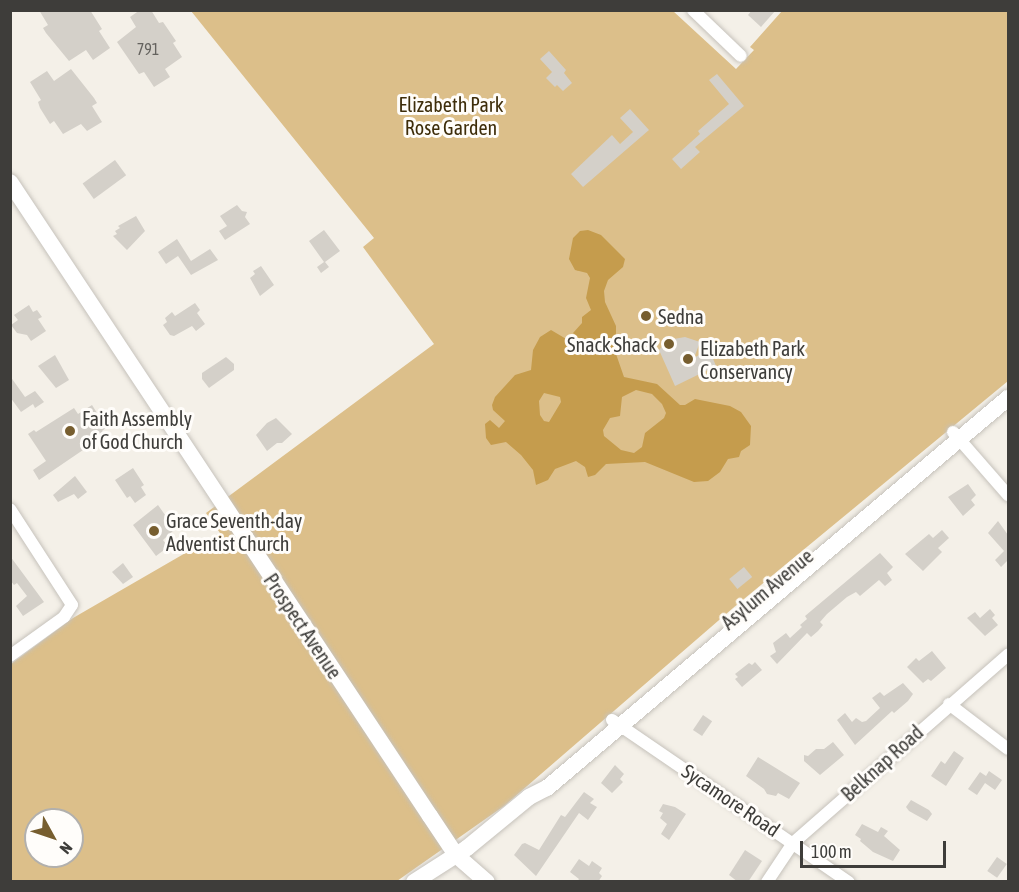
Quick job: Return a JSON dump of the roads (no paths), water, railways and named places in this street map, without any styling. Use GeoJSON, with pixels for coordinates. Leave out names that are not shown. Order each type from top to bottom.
{"type":"FeatureCollection","features":[{"type":"Feature","properties":{"kind":"main road","name":"Prospect Avenue"},"geometry":{"type":"LineString","coordinates":[[10,182],[456,855],[487,882]]}},
{"type":"Feature","properties":{"kind":"main road","name":"Asylum Avenue"},"geometry":{"type":"LineString","coordinates":[[957,436],[1008,386]]}},
{"type":"Feature","properties":{"kind":"main road","name":"Asylum Avenue"},"geometry":{"type":"LineString","coordinates":[[414,882],[456,855],[529,797],[547,789],[617,723],[957,436],[1008,398]]}},
{"type":"Feature","properties":{"kind":"street"},"geometry":{"type":"LineString","coordinates":[[693,10],[741,56]]}},
{"type":"Feature","properties":{"kind":"street"},"geometry":{"type":"LineString","coordinates":[[957,436],[1008,495]]}},
{"type":"Feature","properties":{"kind":"street"},"geometry":{"type":"LineString","coordinates":[[10,509],[72,601],[71,609],[10,656]]}},
{"type":"Feature","properties":{"kind":"street","name":"Belknap Road"},"geometry":{"type":"LineString","coordinates":[[767,882],[793,843],[1008,654]]}},
{"type":"Feature","properties":{"kind":"street"},"geometry":{"type":"LineString","coordinates":[[949,704],[1008,749]]}},
{"type":"Feature","properties":{"kind":"street","name":"Sycamore Road"},"geometry":{"type":"LineString","coordinates":[[617,723],[849,882]]}},
{"type":"Feature","properties":{"kind":"place","name":"Sedna"},"geometry":{"type":"Point","coordinates":[646,316]}},
{"type":"Feature","properties":{"kind":"place","name":"Snack Shack"},"geometry":{"type":"Point","coordinates":[669,344]}},
{"type":"Feature","properties":{"kind":"place","name":"Elizabeth Park Conservancy"},"geometry":{"type":"Point","coordinates":[688,359]}},
{"type":"Feature","properties":{"kind":"place","name":"Faith Assembly of God Church"},"geometry":{"type":"Point","coordinates":[70,431]}},
{"type":"Feature","properties":{"kind":"place","name":"Grace Seventh-day Adventist Church"},"geometry":{"type":"Point","coordinates":[154,531]}},
{"type":"Feature","properties":{"kind":"park label","name":"Elizabeth Park Rose Garden"},"geometry":{"type":"Point","coordinates":[451,116]}}]}
